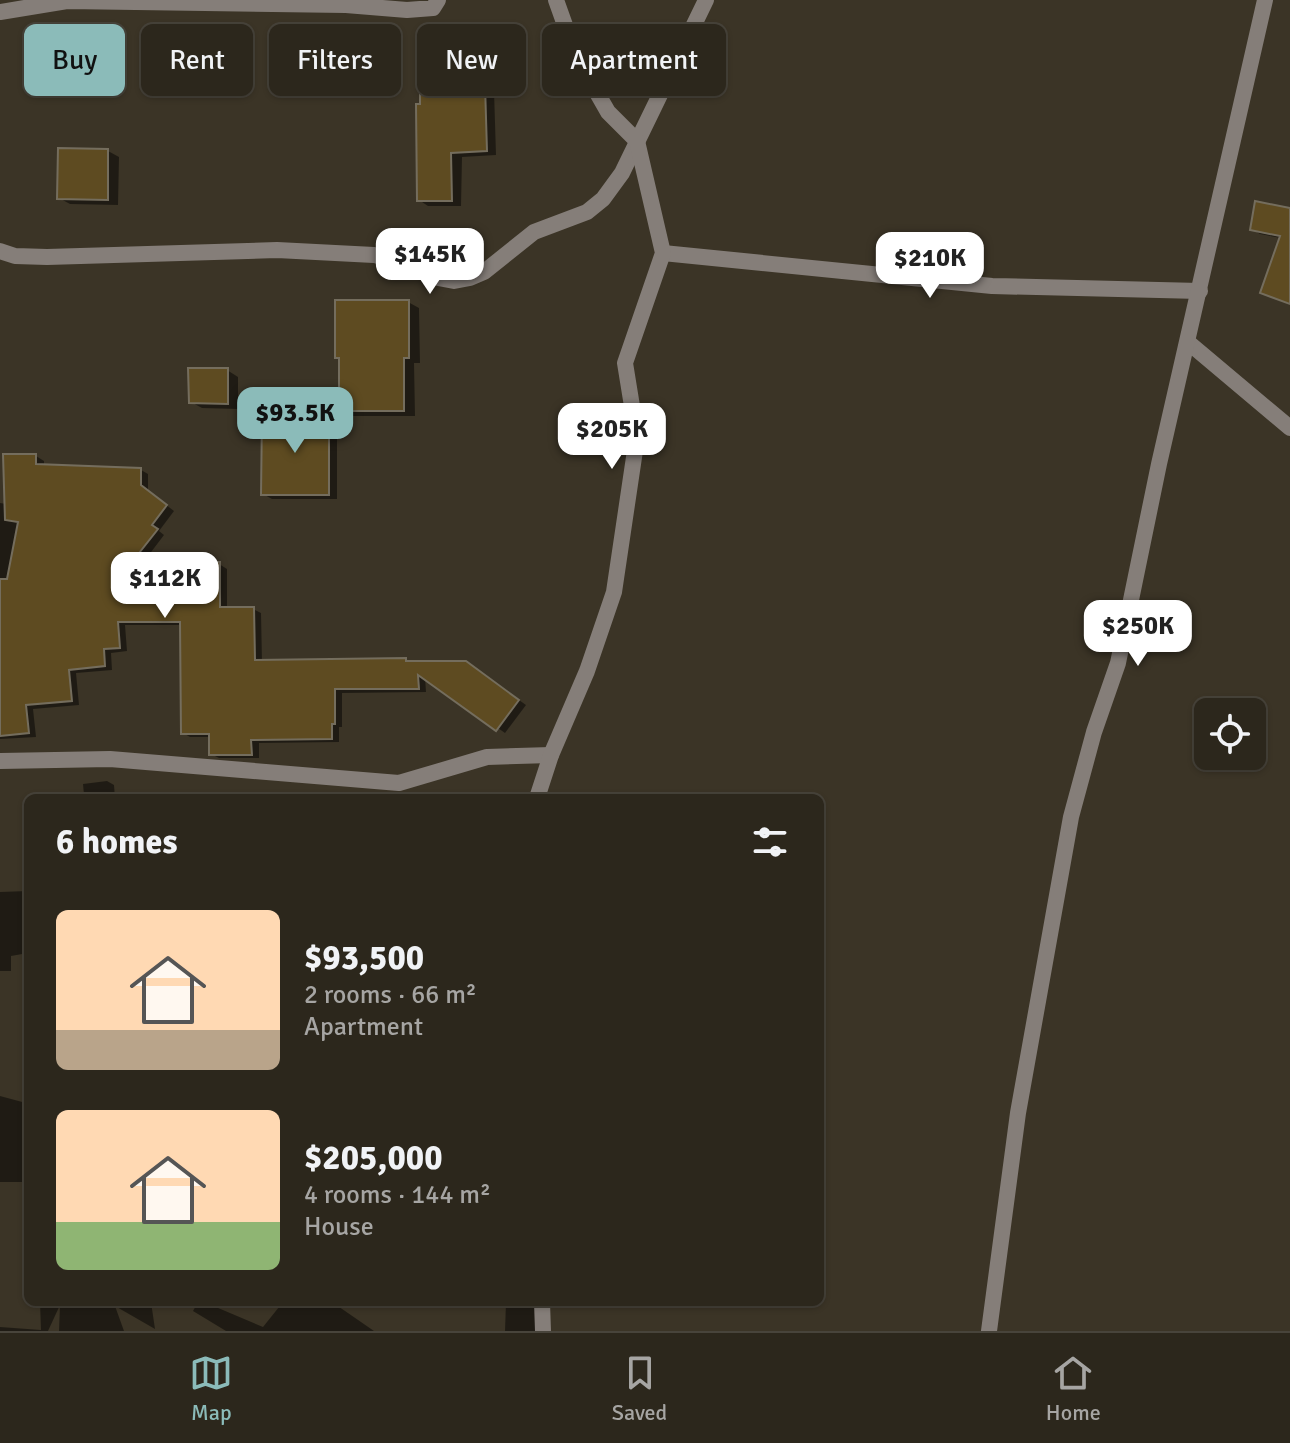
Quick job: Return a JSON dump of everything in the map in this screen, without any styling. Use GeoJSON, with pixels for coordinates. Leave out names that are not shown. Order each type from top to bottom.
{"type":"FeatureCollection","features":[{"type":"Feature","properties":{"kind":"street"},"geometry":{"type":"LineString","coordinates":[[0,12],[67,1],[346,5],[407,10],[433,8],[438,0]]}},
{"type":"Feature","properties":{"kind":"street"},"geometry":{"type":"LineString","coordinates":[[538,794],[551,755],[587,671],[614,592],[637,437],[625,363],[663,253],[637,141],[608,112],[589,79],[576,56],[556,0]]}},
{"type":"Feature","properties":{"kind":"street"},"geometry":{"type":"LineString","coordinates":[[0,251],[15,256],[47,257],[277,250],[374,255],[401,261],[438,278],[454,281],[484,272],[534,232],[587,212],[603,199],[622,173],[706,0]]}},
{"type":"Feature","properties":{"kind":"street"},"geometry":{"type":"LineString","coordinates":[[989,1331],[1018,1113],[1071,817],[1094,732],[1118,663],[1159,464],[1265,0]]}},
{"type":"Feature","properties":{"kind":"street"},"geometry":{"type":"LineString","coordinates":[[663,253],[992,286],[1200,291]]}},
{"type":"Feature","properties":{"kind":"street"},"geometry":{"type":"LineString","coordinates":[[1189,343],[1290,428]]}},
{"type":"Feature","properties":{"kind":"street"},"geometry":{"type":"LineString","coordinates":[[0,761],[110,759],[399,783],[487,757],[551,755]]}},
{"type":"Feature","properties":{"kind":"street"},"geometry":{"type":"LineString","coordinates":[[542,1306],[543,1331]]}},
{"type":"Feature","properties":{"kind":"building"},"geometry":{"type":"Polygon","coordinates":[[[420,96],[485,96],[487,151],[451,153],[452,201],[417,201],[416,104],[420,104],[420,96]]]}},
{"type":"Feature","properties":{"kind":"building"},"geometry":{"type":"Polygon","coordinates":[[[58,148],[108,149],[108,200],[57,199],[58,148]]]}},
{"type":"Feature","properties":{"kind":"building"},"geometry":{"type":"Polygon","coordinates":[[[1255,201],[1290,208],[1290,304],[1260,293],[1280,236],[1250,230],[1255,201]]]}},
{"type":"Feature","properties":{"kind":"building"},"geometry":{"type":"Polygon","coordinates":[[[335,300],[409,300],[409,358],[404,358],[404,411],[339,411],[335,300]]]}},
{"type":"Feature","properties":{"kind":"building"},"geometry":{"type":"Polygon","coordinates":[[[188,368],[228,368],[228,404],[189,403],[188,368]]]}},
{"type":"Feature","properties":{"kind":"building"},"geometry":{"type":"Polygon","coordinates":[[[262,414],[329,414],[329,495],[261,495],[262,414]]]}},
{"type":"Feature","properties":{"kind":"building"},"geometry":{"type":"Polygon","coordinates":[[[3,454],[36,454],[36,464],[141,468],[141,485],[167,505],[152,525],[158,529],[132,562],[220,562],[220,607],[254,607],[255,660],[406,658],[406,661],[466,661],[519,700],[496,731],[418,675],[419,689],[335,689],[332,739],[251,740],[252,755],[209,755],[209,734],[181,734],[180,622],[118,622],[120,648],[104,649],[105,666],[69,670],[72,701],[26,705],[29,733],[0,736],[0,579],[7,579],[18,522],[5,520],[3,454]]]}}]}
